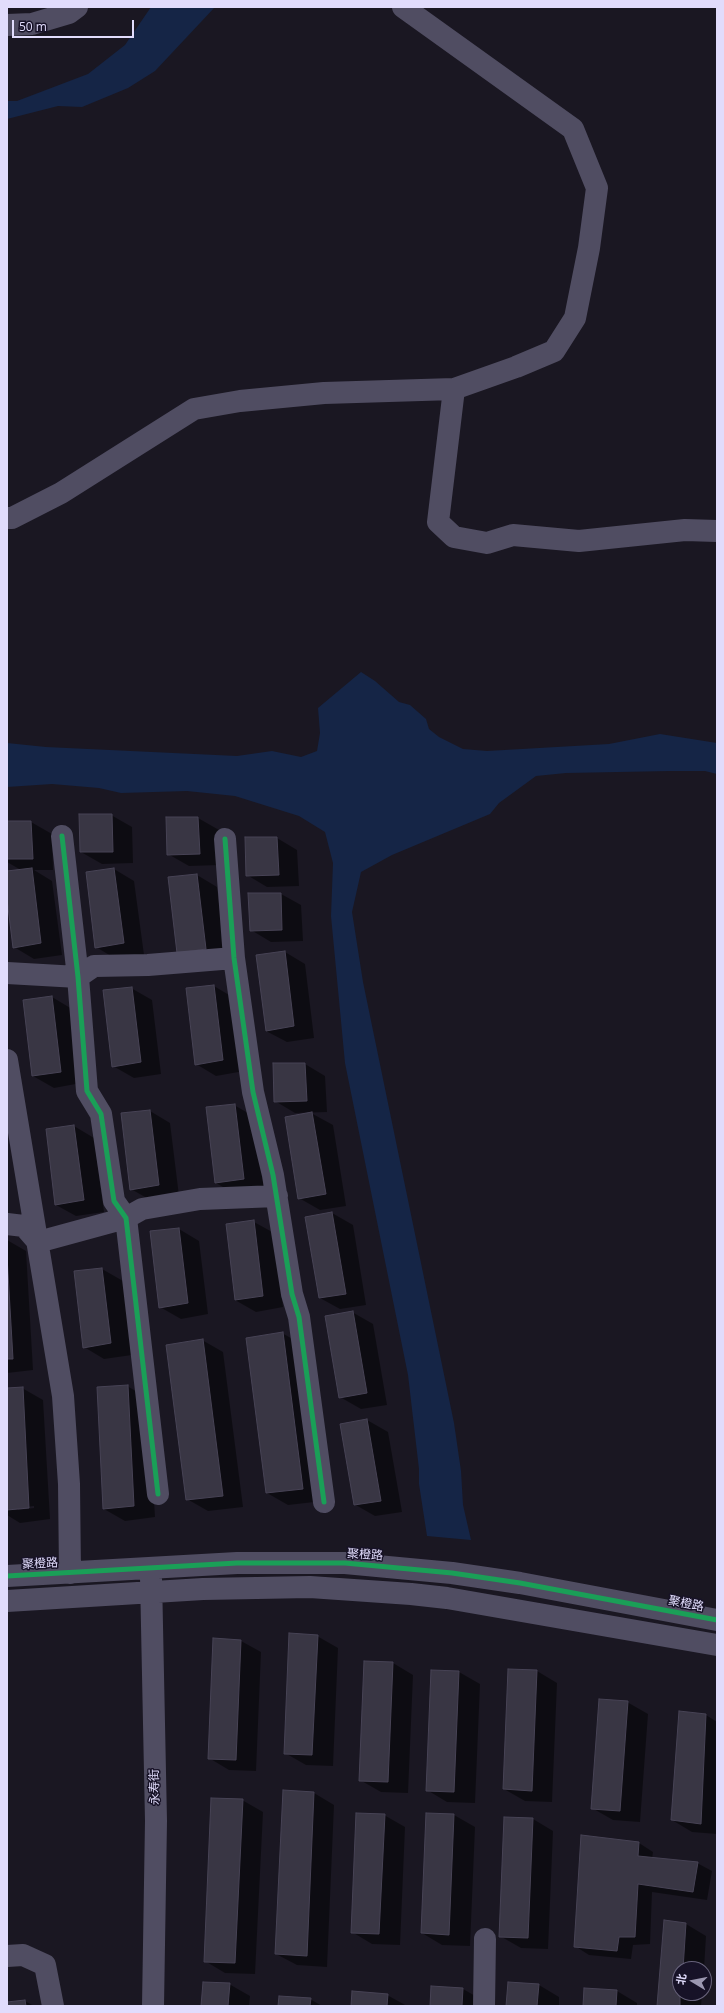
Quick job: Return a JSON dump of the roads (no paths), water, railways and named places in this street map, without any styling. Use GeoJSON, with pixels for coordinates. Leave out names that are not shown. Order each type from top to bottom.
{"type":"FeatureCollection","features":[{"type":"Feature","properties":{"kind":"street"},"geometry":{"type":"LineString","coordinates":[[7,25],[32,24],[69,13],[77,7]]}},
{"type":"Feature","properties":{"kind":"street"},"geometry":{"type":"LineString","coordinates":[[7,518],[12,518],[61,493],[194,409],[240,401],[324,393],[454,389],[516,367],[554,351],[575,318],[589,248],[597,188],[573,129],[403,7]]}},
{"type":"Feature","properties":{"kind":"street"},"geometry":{"type":"LineString","coordinates":[[454,389],[438,522],[454,537],[488,543],[513,535],[579,541],[685,530],[717,531]]}},
{"type":"Feature","properties":{"kind":"street"},"geometry":{"type":"LineString","coordinates":[[62,836],[78,977],[87,1091],[101,1114],[114,1201],[126,1218],[158,1494]]}},
{"type":"Feature","properties":{"kind":"street"},"geometry":{"type":"LineString","coordinates":[[225,839],[234,958],[253,1092],[277,1196],[292,1294],[299,1317],[324,1502]]}},
{"type":"Feature","properties":{"kind":"street"},"geometry":{"type":"LineString","coordinates":[[7,973],[78,977],[94,966],[148,966],[234,958]]}},
{"type":"Feature","properties":{"kind":"street"},"geometry":{"type":"LineString","coordinates":[[7,1060],[63,1396],[69,1484],[70,1573]]}},
{"type":"Feature","properties":{"kind":"street"},"geometry":{"type":"LineString","coordinates":[[38,1242],[126,1218],[142,1209],[200,1199],[277,1196]]}},
{"type":"Feature","properties":{"kind":"street"},"geometry":{"type":"LineString","coordinates":[[7,1224],[24,1226],[38,1242]]}},
{"type":"Feature","properties":{"kind":"street","name":"聚橙路"},"geometry":{"type":"LineString","coordinates":[[7,1576],[284,1562],[376,1565],[452,1573],[520,1583],[717,1620]]}},
{"type":"Feature","properties":{"kind":"street","name":"永寿街"},"geometry":{"type":"LineString","coordinates":[[150,1568],[152,1593],[156,1821],[153,2006]]}},
{"type":"Feature","properties":{"kind":"street"},"geometry":{"type":"LineString","coordinates":[[7,1601],[152,1593],[310,1587],[411,1594],[522,1610],[717,1645]]}},
{"type":"Feature","properties":{"kind":"street"},"geometry":{"type":"LineString","coordinates":[[484,2006],[485,1939]]}},
{"type":"Feature","properties":{"kind":"street"},"geometry":{"type":"LineString","coordinates":[[7,1956],[23,1955],[45,1965],[53,2006]]}},
{"type":"Feature","properties":{"kind":"water"},"geometry":{"type":"Polygon","coordinates":[[[151,7],[215,7],[155,71],[128,88],[82,107],[58,106],[7,119],[7,101],[17,101],[88,74],[125,45],[151,7]]]}},
{"type":"Feature","properties":{"kind":"water"},"geometry":{"type":"Polygon","coordinates":[[[361,672],[375,681],[399,702],[410,705],[426,719],[429,729],[439,737],[463,749],[487,751],[609,744],[660,734],[717,743],[717,774],[705,771],[670,771],[566,773],[536,776],[499,803],[490,814],[392,855],[361,872],[352,912],[363,982],[454,1423],[461,1471],[463,1505],[471,1540],[427,1536],[419,1484],[419,1469],[408,1375],[345,1063],[331,916],[333,863],[325,832],[299,816],[235,796],[187,791],[121,793],[99,788],[52,784],[7,787],[7,743],[46,747],[237,756],[272,751],[301,757],[317,751],[320,733],[318,708],[361,672]]]}}]}
